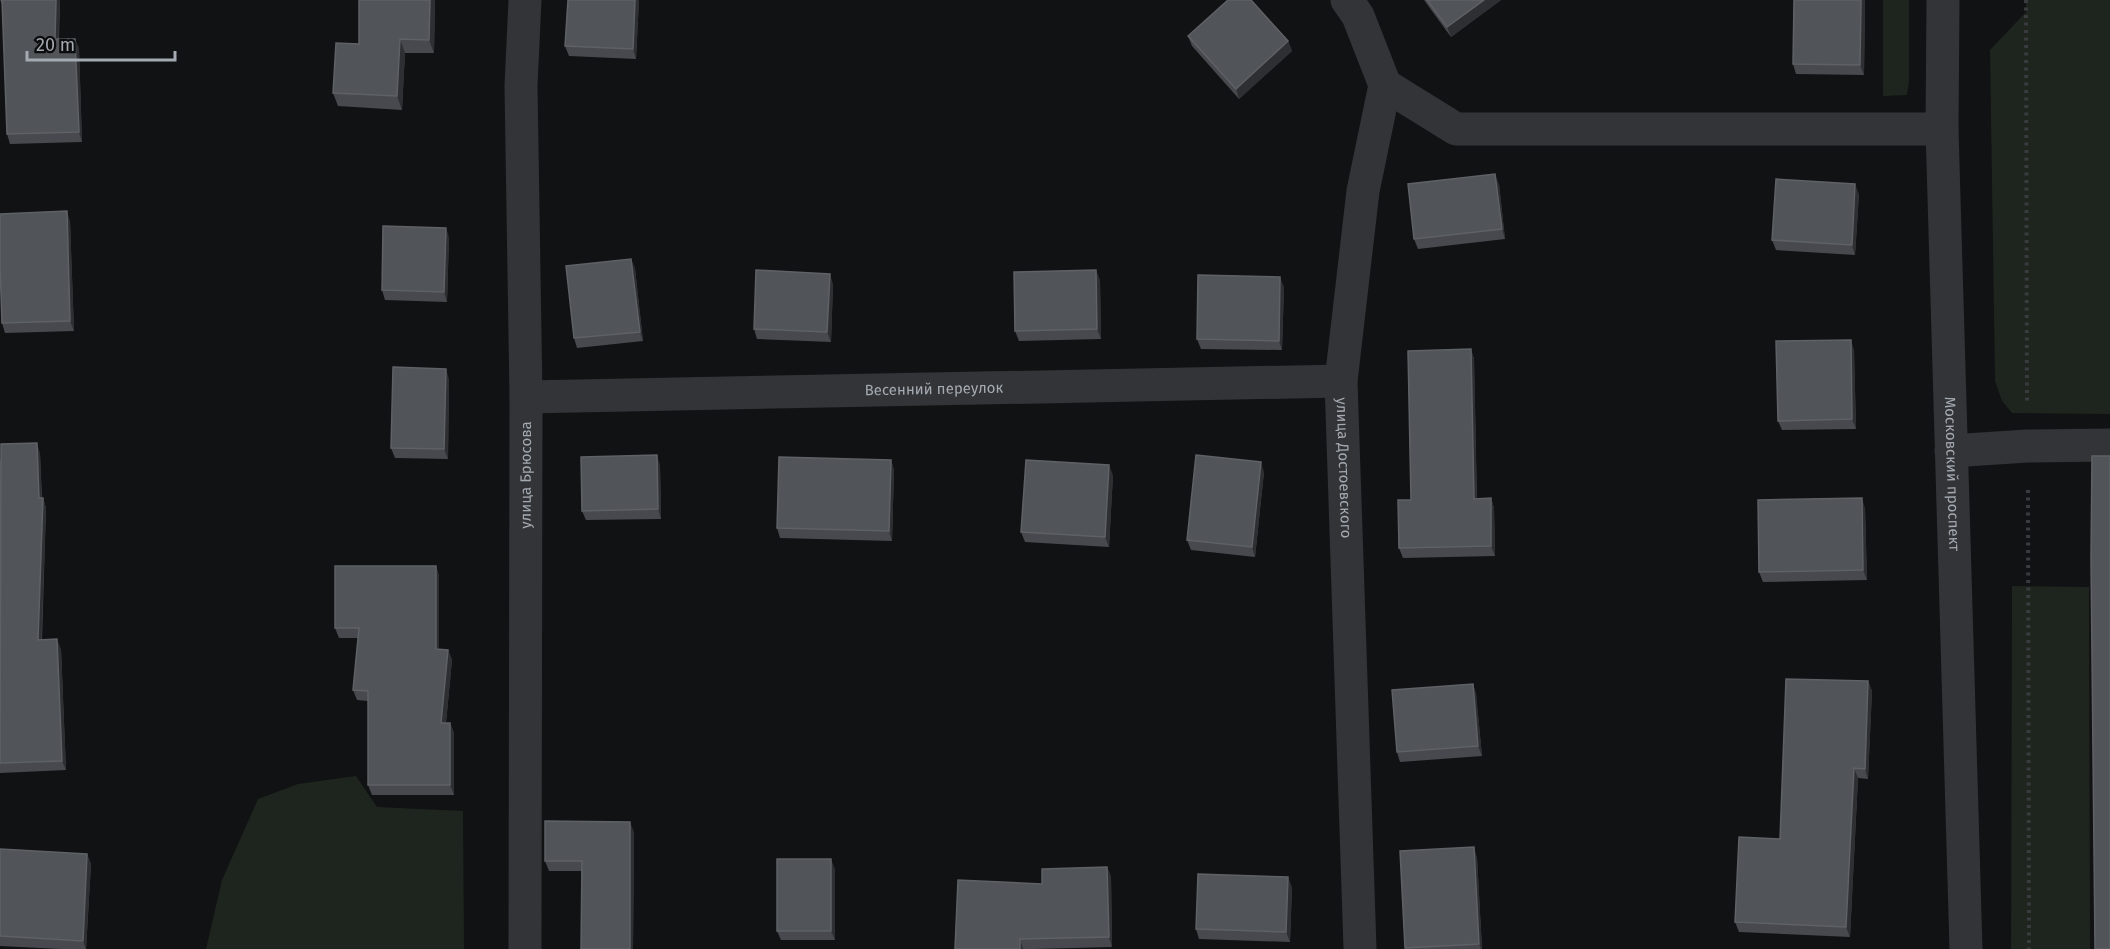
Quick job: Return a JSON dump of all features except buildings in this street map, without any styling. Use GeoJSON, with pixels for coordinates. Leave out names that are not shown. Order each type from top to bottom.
{"type":"FeatureCollection","features":[{"type":"Feature","properties":{"kind":"street","name":"улица Брюсова"},"geometry":{"type":"LineString","coordinates":[[525,0],[521,98],[526,397],[525,949]]}},
{"type":"Feature","properties":{"kind":"street"},"geometry":{"type":"LineString","coordinates":[[1347,0],[1358,16],[1385,85],[1456,129],[1942,129]]}},
{"type":"Feature","properties":{"kind":"street","name":"Московский проспект"},"geometry":{"type":"LineString","coordinates":[[1942,0],[1942,129],[1966,949]]}},
{"type":"Feature","properties":{"kind":"street","name":"улица Достоевского"},"geometry":{"type":"LineString","coordinates":[[1360,949],[1341,381],[1363,191],[1385,85]]}},
{"type":"Feature","properties":{"kind":"street","name":"Весенний переулок"},"geometry":{"type":"LineString","coordinates":[[526,397],[1341,381]]}},
{"type":"Feature","properties":{"kind":"street"},"geometry":{"type":"LineString","coordinates":[[1951,451],[2028,446],[2110,445]]}},
{"type":"Feature","properties":{"kind":"shaded area"},"geometry":{"type":"Polygon","coordinates":[[[1883,0],[1909,0],[1907,95],[1883,96],[1883,0]]]}},
{"type":"Feature","properties":{"kind":"shaded area"},"geometry":{"type":"Polygon","coordinates":[[[2026,0],[2110,0],[2110,414],[2012,413],[2002,401],[1995,381],[1990,50],[2026,12],[2026,0]]]}},
{"type":"Feature","properties":{"kind":"shaded area"},"geometry":{"type":"Polygon","coordinates":[[[2012,586],[2089,587],[2090,949],[2011,949],[2012,586]]]}},
{"type":"Feature","properties":{"kind":"shaded area"},"geometry":{"type":"Polygon","coordinates":[[[356,776],[377,807],[463,811],[464,949],[206,949],[222,880],[258,799],[298,784],[356,776]]]}}]}
